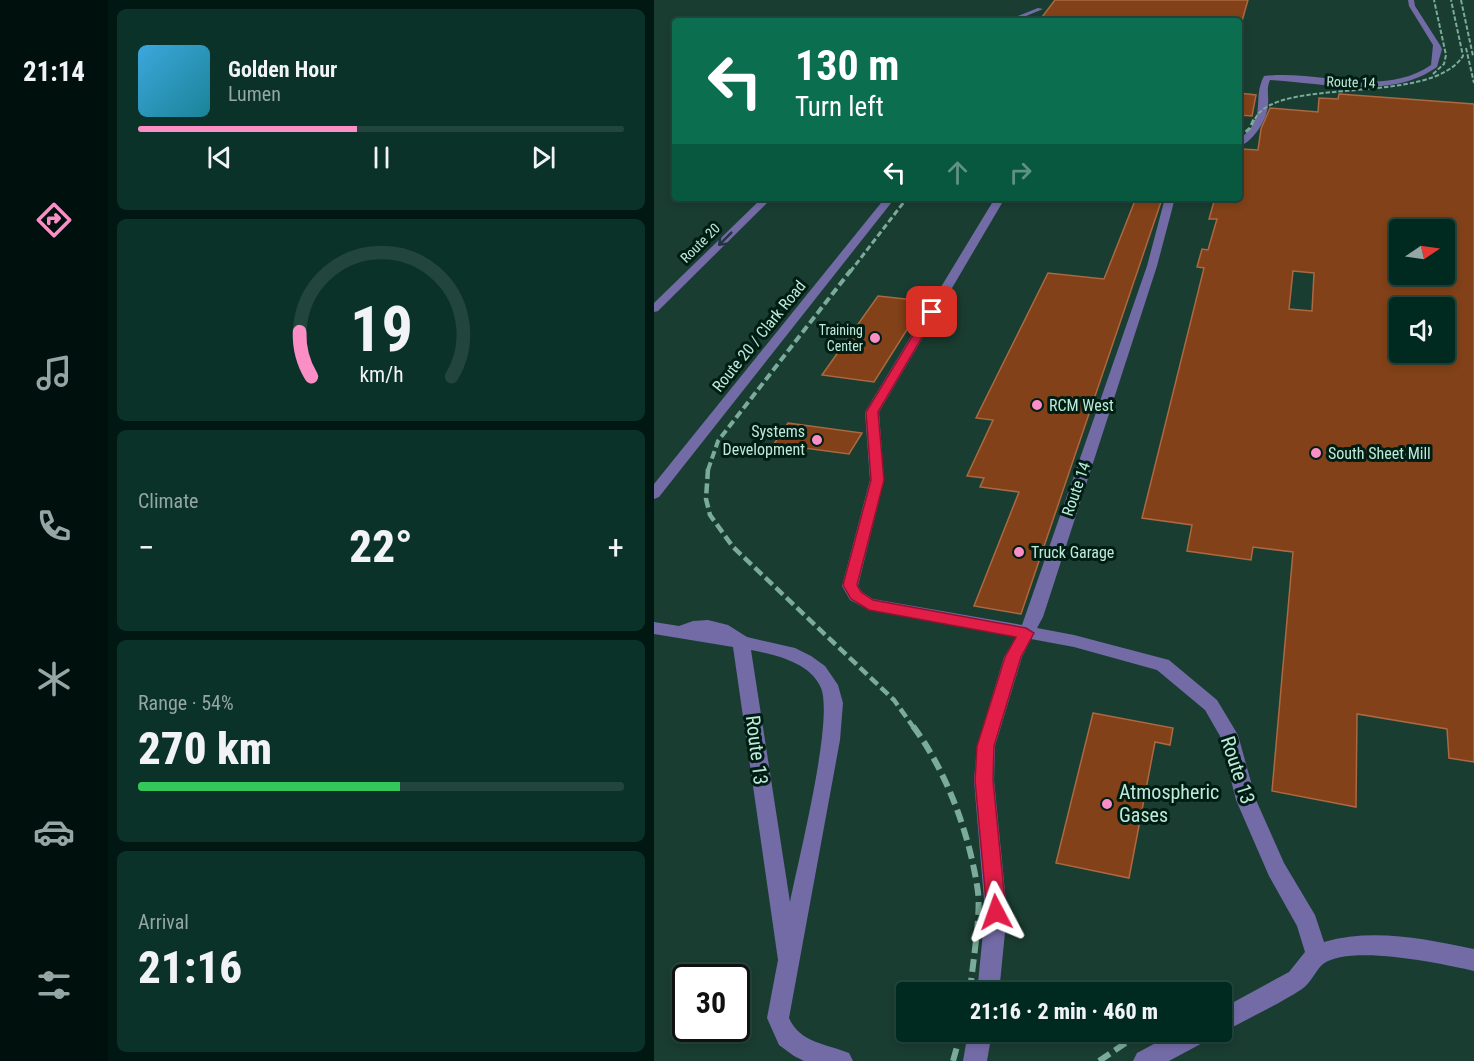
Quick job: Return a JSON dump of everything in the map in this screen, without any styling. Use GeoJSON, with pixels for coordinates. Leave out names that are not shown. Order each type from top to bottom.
{"type":"FeatureCollection","features":[{"type":"Feature","properties":{"kind":"street"},"geometry":{"type":"LineString","coordinates":[[1032,18],[1048,0]]}},
{"type":"Feature","properties":{"kind":"street","name":"Route 14"},"geometry":{"type":"LineString","coordinates":[[1242,141],[1262,119],[1265,99],[1263,87],[1268,78],[1370,84],[1418,77],[1431,70],[1437,60],[1438,50],[1412,6],[1411,0]]}},
{"type":"Feature","properties":{"kind":"street"},"geometry":{"type":"LineString","coordinates":[[1016,18],[1040,9]]}},
{"type":"Feature","properties":{"kind":"street","name":"Route 20"},"geometry":{"type":"LineString","coordinates":[[654,309],[764,201]]}},
{"type":"Feature","properties":{"kind":"street","name":"Route 20 / Clark Road"},"geometry":{"type":"LineString","coordinates":[[654,494],[888,201]]}},
{"type":"Feature","properties":{"kind":"street","name":"Route 13"},"geometry":{"type":"LineString","coordinates":[[998,201],[872,412],[878,480],[850,585],[856,596],[869,604],[1074,641],[1163,665],[1211,705],[1229,735],[1246,800],[1276,868],[1307,922],[1317,955]]}},
{"type":"Feature","properties":{"kind":"street","name":"Route 14"},"geometry":{"type":"LineString","coordinates":[[989,982],[996,912],[984,780],[986,746],[1013,657],[1035,616],[1152,266],[1169,201]]}},
{"type":"Feature","properties":{"kind":"street","name":"Route 13"},"geometry":{"type":"LineString","coordinates":[[654,628],[682,630],[710,638],[741,641],[804,659],[823,676],[834,702],[822,794],[778,1018],[780,1028],[795,1045],[816,1055],[841,1061]]}},
{"type":"Feature","properties":{"kind":"street","name":"Route 13"},"geometry":{"type":"LineString","coordinates":[[741,641],[789,966]]}},
{"type":"Feature","properties":{"kind":"street"},"geometry":{"type":"LineString","coordinates":[[1232,1015],[1297,980],[1317,955],[1351,945],[1388,944],[1474,960]]}},
{"type":"Feature","properties":{"kind":"street"},"geometry":{"type":"LineString","coordinates":[[975,1061],[978,1042]]}},
{"type":"Feature","properties":{"kind":"street"},"geometry":{"type":"LineString","coordinates":[[1144,1061],[1181,1042]]}},
{"type":"Feature","properties":{"kind":"shaded area"},"geometry":{"type":"Polygon","coordinates":[[[654,0],[1474,0],[1474,1061],[654,1061],[654,0]]]}},
{"type":"Feature","properties":{"kind":"building"},"geometry":{"type":"Polygon","coordinates":[[[1055,0],[1248,0],[1242,21],[1242,18],[1041,18],[1055,0]]]}},
{"type":"Feature","properties":{"kind":"building"},"geometry":{"type":"Polygon","coordinates":[[[1242,93],[1256,95],[1252,116],[1242,115],[1242,93]]]}},
{"type":"Feature","properties":{"kind":"building","name":"South Sheet Mill"},"geometry":{"type":"Polygon","coordinates":[[[1339,94],[1474,104],[1474,762],[1449,758],[1447,729],[1357,714],[1356,807],[1272,791],[1293,552],[1253,547],[1251,560],[1187,551],[1192,525],[1142,518],[1204,268],[1197,267],[1202,249],[1208,250],[1217,219],[1209,219],[1214,201],[1242,201],[1242,149],[1258,150],[1261,129],[1270,108],[1318,112],[1319,98],[1338,99],[1339,94]],[[1293,271],[1289,309],[1312,311],[1314,273],[1293,271]]]}},
{"type":"Feature","properties":{"kind":"building","name":"RCM West"},"geometry":{"type":"Polygon","coordinates":[[[1135,201],[1161,201],[1021,614],[974,606],[1019,492],[980,487],[984,478],[967,476],[993,420],[976,418],[1048,273],[1104,279],[1135,201]]]}},
{"type":"Feature","properties":{"kind":"building","name":"Training Center"},"geometry":{"type":"Polygon","coordinates":[[[878,296],[925,301],[874,382],[822,375],[878,296]]]}},
{"type":"Feature","properties":{"kind":"building","name":"Systems Development"},"geometry":{"type":"Polygon","coordinates":[[[788,423],[862,433],[849,454],[774,444],[788,423]]]}},
{"type":"Feature","properties":{"kind":"building","name":"Atmospheric Gases"},"geometry":{"type":"Polygon","coordinates":[[[1093,713],[1173,728],[1170,745],[1155,742],[1129,878],[1056,863],[1093,713]]]}},
{"type":"Feature","properties":{"kind":"railway"},"geometry":{"type":"LineString","coordinates":[[1433,74],[1444,64],[1446,55],[1434,0]]}},
{"type":"Feature","properties":{"kind":"railway"},"geometry":{"type":"LineString","coordinates":[[1255,119],[1269,106],[1292,98],[1388,87],[1420,81],[1445,72],[1463,56],[1451,0]]}},
{"type":"Feature","properties":{"kind":"railway"},"geometry":{"type":"LineString","coordinates":[[1461,0],[1473,56]]}},
{"type":"Feature","properties":{"kind":"railway"},"geometry":{"type":"LineString","coordinates":[[1466,48],[1474,83]]}},
{"type":"Feature","properties":{"kind":"railway"},"geometry":{"type":"LineString","coordinates":[[1242,135],[1250,128],[1255,117]]}},
{"type":"Feature","properties":{"kind":"railway"},"geometry":{"type":"LineString","coordinates":[[850,272],[905,201]]}},
{"type":"Feature","properties":{"kind":"railway"},"geometry":{"type":"LineString","coordinates":[[708,470],[718,441],[851,270]]}},
{"type":"Feature","properties":{"kind":"railway"},"geometry":{"type":"LineString","coordinates":[[708,469],[706,499],[710,515],[733,547],[894,700],[914,728]]}},
{"type":"Feature","properties":{"kind":"railway"},"geometry":{"type":"LineString","coordinates":[[913,726],[936,763],[955,805],[974,870],[979,902],[971,982]]}},
{"type":"Feature","properties":{"kind":"railway"},"geometry":{"type":"LineString","coordinates":[[953,1061],[958,1042]]}},
{"type":"Feature","properties":{"kind":"railway"},"geometry":{"type":"LineString","coordinates":[[1099,1061],[1127,1042]]}},
{"type":"Feature","properties":{"kind":"place","name":"Training Center"},"geometry":{"type":"Point","coordinates":[875,338]}},
{"type":"Feature","properties":{"kind":"place","name":"RCM West"},"geometry":{"type":"Point","coordinates":[1037,405]}},
{"type":"Feature","properties":{"kind":"place","name":"Systems Development"},"geometry":{"type":"Point","coordinates":[817,440]}},
{"type":"Feature","properties":{"kind":"place","name":"South Sheet Mill"},"geometry":{"type":"Point","coordinates":[1316,453]}},
{"type":"Feature","properties":{"kind":"place","name":"Truck Garage"},"geometry":{"type":"Point","coordinates":[1019,552]}},
{"type":"Feature","properties":{"kind":"place","name":"Atmospheric Gases"},"geometry":{"type":"Point","coordinates":[1107,804]}},
{"type":"Feature","properties":{"kind":"route"},"geometry":{"type":"LineString","coordinates":[[932,312],[872,412],[878,480],[850,585],[856,596],[869,604],[1026,633],[1013,657],[991,725],[984,761],[996,912]]}}]}
